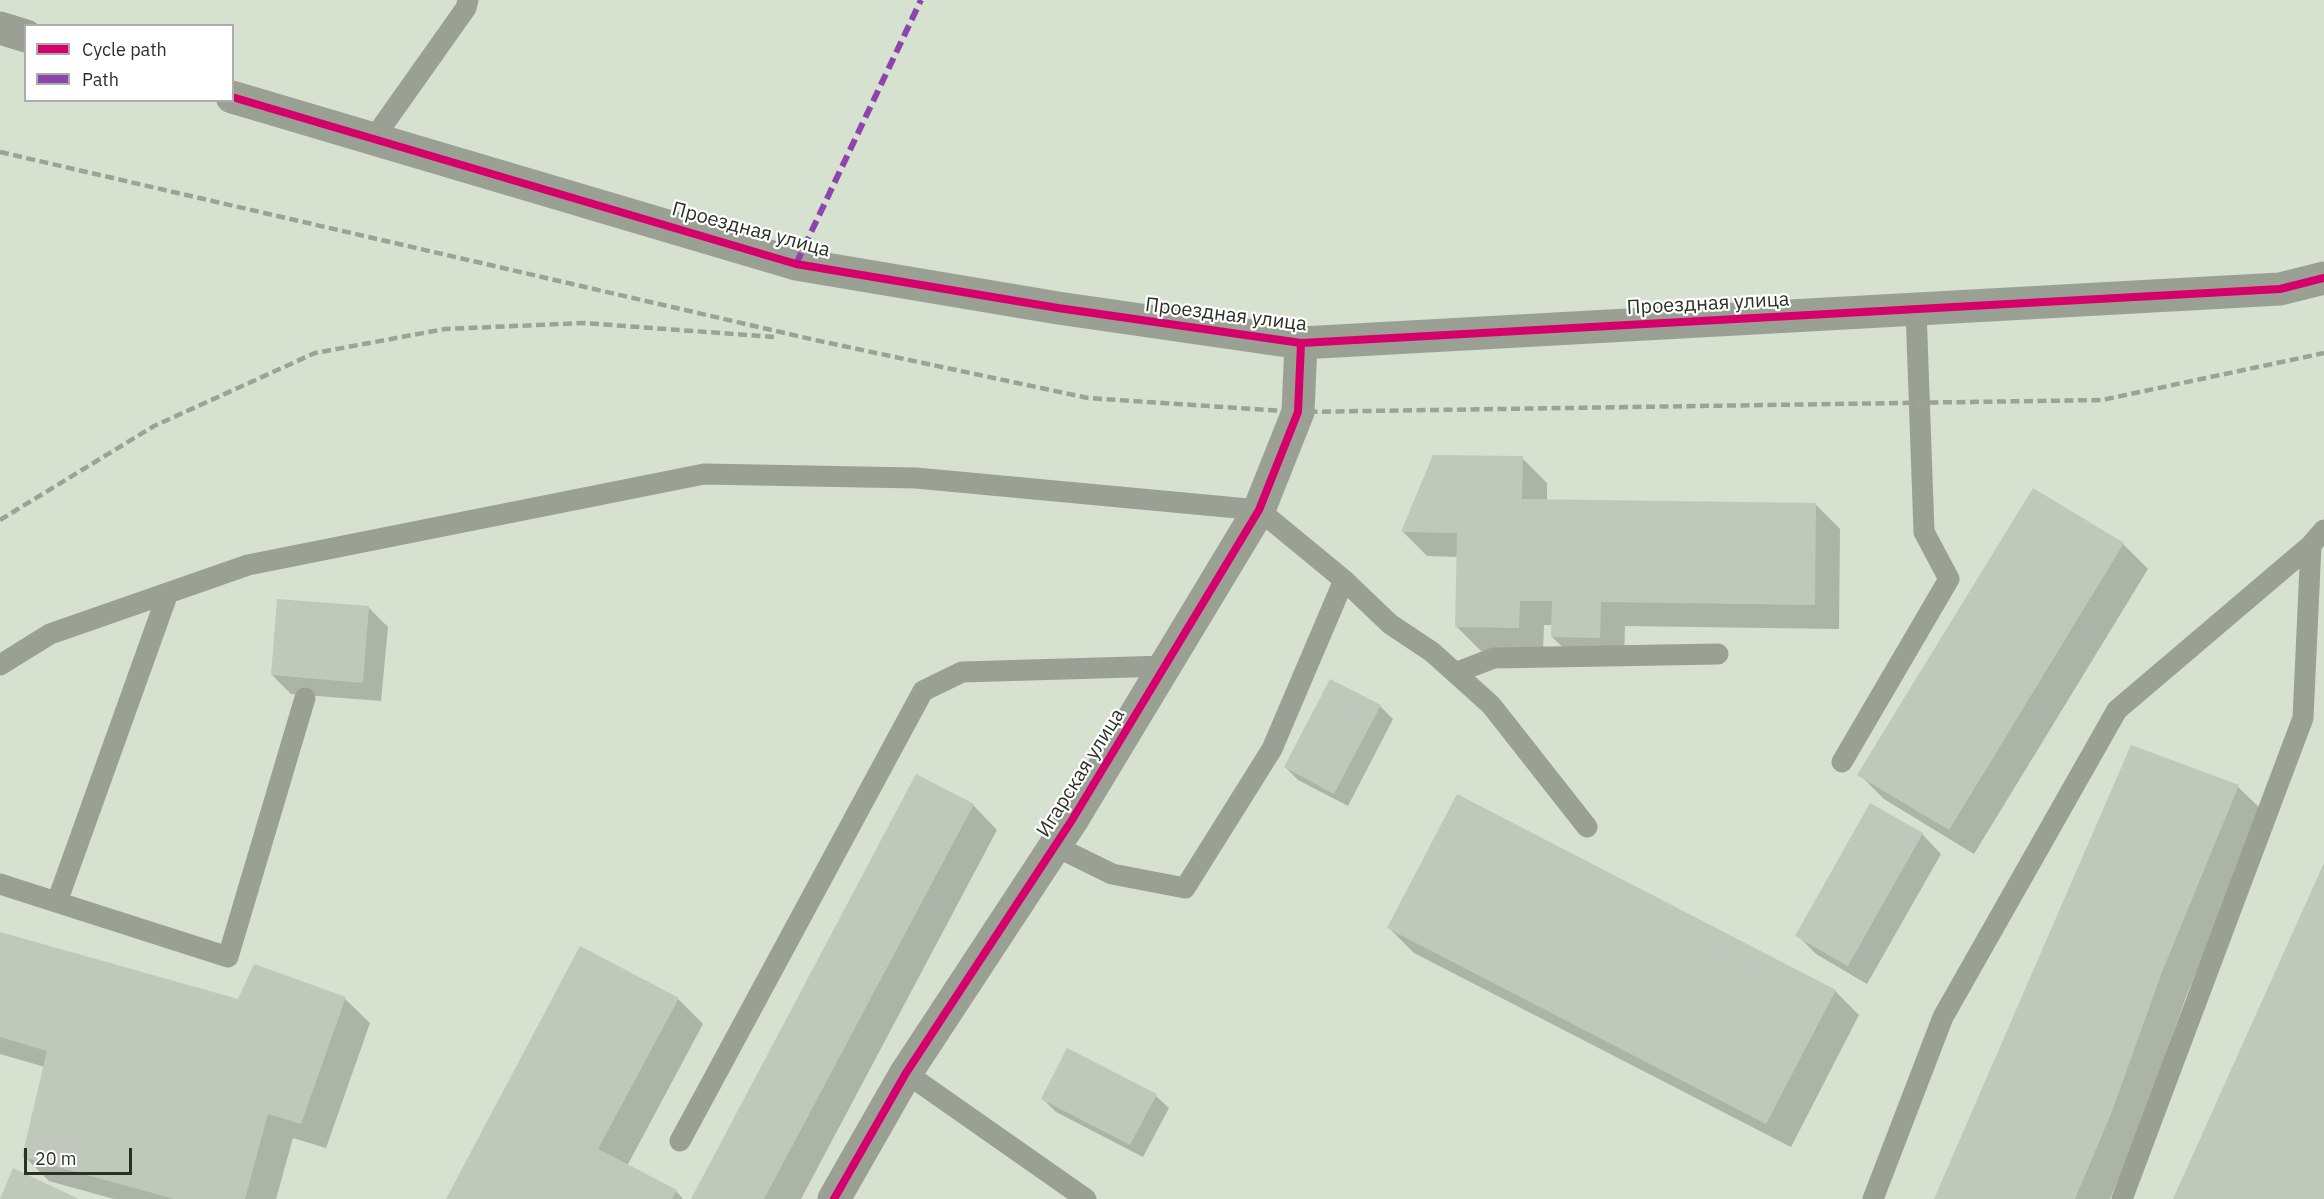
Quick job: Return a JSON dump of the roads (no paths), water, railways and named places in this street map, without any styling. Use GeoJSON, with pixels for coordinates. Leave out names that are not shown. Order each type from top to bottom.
{"type":"FeatureCollection","features":[{"type":"Feature","properties":{"kind":"street"},"geometry":{"type":"LineString","coordinates":[[0,28],[24,35]]}},
{"type":"Feature","properties":{"kind":"street","name":"Проездная улица"},"geometry":{"type":"LineString","coordinates":[[234,98],[796,264],[1058,309],[1301,343],[2280,289],[2324,278]]}},
{"type":"Feature","properties":{"kind":"street","name":"Игарская улица"},"geometry":{"type":"LineString","coordinates":[[834,1199],[906,1073],[1055,846],[1259,510],[1298,411],[1301,343]]}},
{"type":"Feature","properties":{"kind":"lane"},"geometry":{"type":"LineString","coordinates":[[374,138],[466,8],[468,0]]}},
{"type":"Feature","properties":{"kind":"lane"},"geometry":{"type":"LineString","coordinates":[[1842,762],[1949,579],[1924,532],[1916,309]]}},
{"type":"Feature","properties":{"kind":"lane"},"geometry":{"type":"LineString","coordinates":[[0,664],[50,634],[248,566],[704,474],[916,478],[1259,510],[1344,580],[1390,624],[1432,652],[1491,705],[1587,827]]}},
{"type":"Feature","properties":{"kind":"lane"},"geometry":{"type":"LineString","coordinates":[[1873,1199],[1943,1017],[2117,710],[2317,537]]}},
{"type":"Feature","properties":{"kind":"lane"},"geometry":{"type":"LineString","coordinates":[[2122,1199],[2303,718],[2317,537]]}},
{"type":"Feature","properties":{"kind":"lane"},"geometry":{"type":"LineString","coordinates":[[1055,846],[1112,874],[1185,888],[1272,749],[1344,580]]}},
{"type":"Feature","properties":{"kind":"lane"},"geometry":{"type":"LineString","coordinates":[[57,902],[168,593]]}},
{"type":"Feature","properties":{"kind":"lane"},"geometry":{"type":"LineString","coordinates":[[1455,673],[1494,658],[1718,654]]}},
{"type":"Feature","properties":{"kind":"lane"},"geometry":{"type":"LineString","coordinates":[[681,1141],[923,691],[962,672],[1166,666]]}},
{"type":"Feature","properties":{"kind":"lane"},"geometry":{"type":"LineString","coordinates":[[0,884],[228,957],[305,698]]}},
{"type":"Feature","properties":{"kind":"lane"},"geometry":{"type":"LineString","coordinates":[[906,1073],[1086,1199]]}},
{"type":"Feature","properties":{"kind":"railway"},"geometry":{"type":"LineString","coordinates":[[0,152],[815,340],[1088,398],[1298,412],[2102,400],[2324,353]]}},
{"type":"Feature","properties":{"kind":"railway"},"geometry":{"type":"LineString","coordinates":[[0,520],[154,426],[315,353],[445,329],[584,323],[774,337]]}}]}
